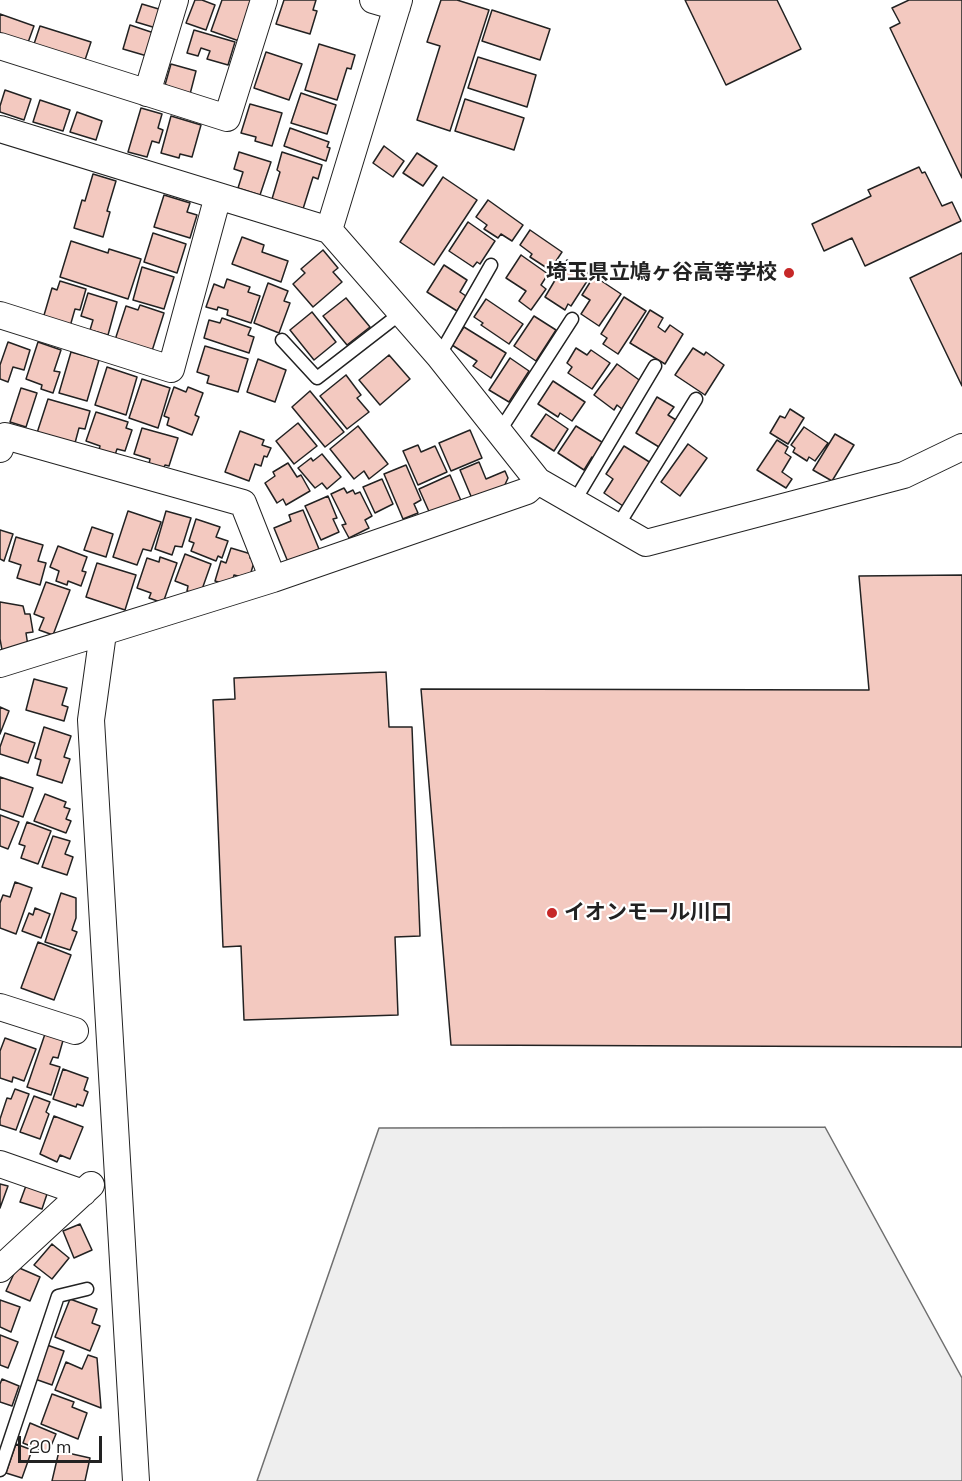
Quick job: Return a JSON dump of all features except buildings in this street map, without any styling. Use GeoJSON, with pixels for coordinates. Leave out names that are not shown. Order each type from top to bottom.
{"type":"FeatureCollection","features":[{"type":"Feature","properties":{"kind":"street"},"geometry":{"type":"LineString","coordinates":[[147,93],[175,0]]}},
{"type":"Feature","properties":{"kind":"street"},"geometry":{"type":"LineString","coordinates":[[0,46],[227,118],[264,0]]}},
{"type":"Feature","properties":{"kind":"street"},"geometry":{"type":"LineString","coordinates":[[329,230],[398,4],[373,0]]}},
{"type":"Feature","properties":{"kind":"street"},"geometry":{"type":"LineString","coordinates":[[0,129],[329,230],[439,356],[538,481],[645,543],[904,475],[962,447]]}},
{"type":"Feature","properties":{"kind":"street"},"geometry":{"type":"LineString","coordinates":[[0,315],[171,369],[218,196]]}},
{"type":"Feature","properties":{"kind":"street"},"geometry":{"type":"LineString","coordinates":[[0,449],[5,436],[243,503],[273,579]]}},
{"type":"Feature","properties":{"kind":"street"},"geometry":{"type":"LineString","coordinates":[[0,664],[273,579],[527,491],[538,481]]}},
{"type":"Feature","properties":{"kind":"street"},"geometry":{"type":"LineString","coordinates":[[103,633],[91,720],[136,1481]]}},
{"type":"Feature","properties":{"kind":"street"},"geometry":{"type":"LineString","coordinates":[[0,1006],[75,1031]]}},
{"type":"Feature","properties":{"kind":"street"},"geometry":{"type":"LineString","coordinates":[[0,1164],[87,1189],[5,1258]]}},
{"type":"Feature","properties":{"kind":"lane"},"geometry":{"type":"LineString","coordinates":[[439,356],[491,265]]}},
{"type":"Feature","properties":{"kind":"lane"},"geometry":{"type":"LineString","coordinates":[[282,340],[317,378],[400,314]]}},
{"type":"Feature","properties":{"kind":"lane"},"geometry":{"type":"LineString","coordinates":[[499,432],[572,319]]}},
{"type":"Feature","properties":{"kind":"lane"},"geometry":{"type":"LineString","coordinates":[[574,502],[655,366]]}},
{"type":"Feature","properties":{"kind":"lane"},"geometry":{"type":"LineString","coordinates":[[617,527],[696,399]]}},
{"type":"Feature","properties":{"kind":"lane"},"geometry":{"type":"LineString","coordinates":[[0,1470],[58,1296],[87,1289]]}},
{"type":"Feature","properties":{"kind":"shaded area"},"geometry":{"type":"Polygon","coordinates":[[[825,1127],[962,1378],[962,1481],[257,1481],[379,1128],[825,1127]]]}},
{"type":"Feature","properties":{"kind":"place","name":"埼玉県立鳩ヶ谷高等学校"},"geometry":{"type":"Point","coordinates":[789,273]}},
{"type":"Feature","properties":{"kind":"place","name":"イオンモール川口"},"geometry":{"type":"Point","coordinates":[552,913]}}]}
